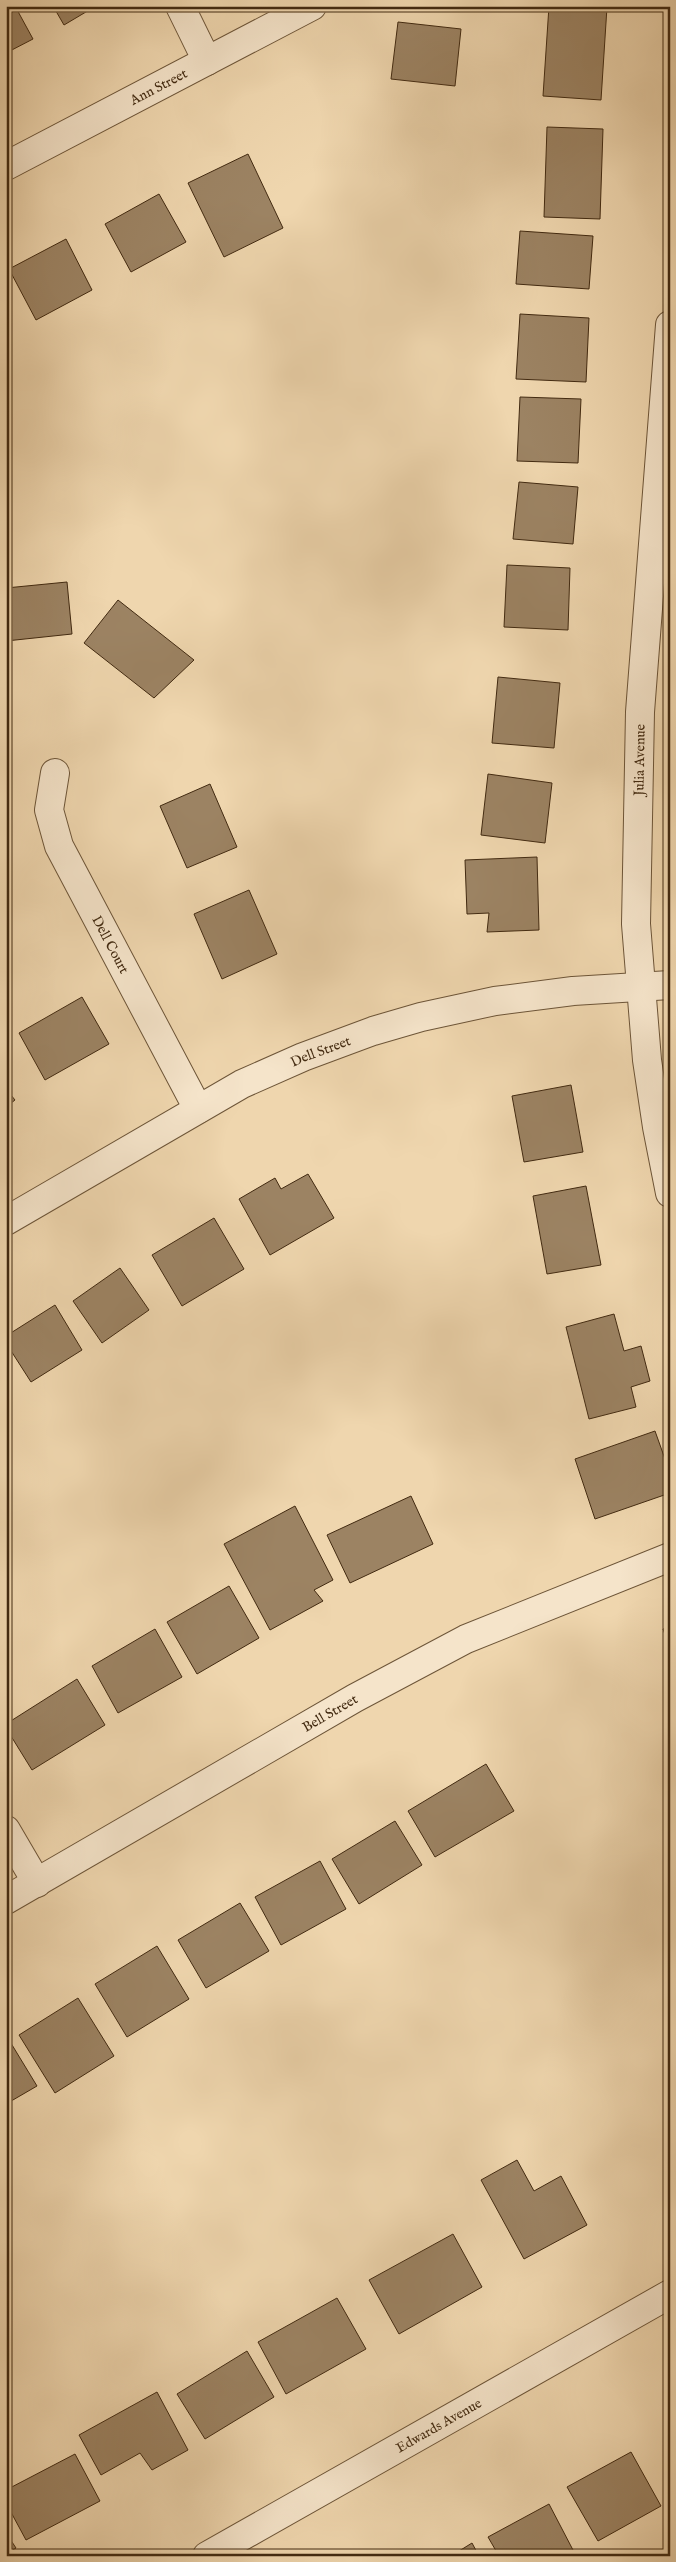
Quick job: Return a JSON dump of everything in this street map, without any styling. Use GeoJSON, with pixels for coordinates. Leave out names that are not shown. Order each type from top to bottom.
{"type":"FeatureCollection","features":[{"type":"Feature","properties":{"kind":"street"},"geometry":{"type":"LineString","coordinates":[[180,6],[207,61]]}},
{"type":"Feature","properties":{"kind":"street","name":"Ann Street"},"geometry":{"type":"LineString","coordinates":[[6,166],[312,6]]}},
{"type":"Feature","properties":{"kind":"street","name":"Julia Avenue"},"geometry":{"type":"LineString","coordinates":[[670,325],[640,712],[636,924],[647,1060],[656,1128],[670,1194]]}},
{"type":"Feature","properties":{"kind":"street","name":"Dell Court"},"geometry":{"type":"LineString","coordinates":[[54,773],[49,810],[60,846],[198,1109]]}},
{"type":"Feature","properties":{"kind":"street","name":"Dell Street"},"geometry":{"type":"LineString","coordinates":[[6,1221],[242,1084],[303,1057],[373,1031],[421,1017],[495,1001],[573,991],[670,985]]}},
{"type":"Feature","properties":{"kind":"street","name":"Bell Street"},"geometry":{"type":"LineString","coordinates":[[6,1900],[355,1698],[466,1639],[670,1557]]}},
{"type":"Feature","properties":{"kind":"street"},"geometry":{"type":"LineString","coordinates":[[6,1830],[37,1883]]}},
{"type":"Feature","properties":{"kind":"street","name":"Edwards Avenue"},"geometry":{"type":"LineString","coordinates":[[208,2556],[670,2294]]}},
{"type":"Feature","properties":{"kind":"building"},"geometry":{"type":"Polygon","coordinates":[[[6,6],[15,6],[33,39],[6,53],[6,6]]]}},
{"type":"Feature","properties":{"kind":"building"},"geometry":{"type":"Polygon","coordinates":[[[53,6],[96,6],[64,25],[53,6]]]}},
{"type":"Feature","properties":{"kind":"building"},"geometry":{"type":"Polygon","coordinates":[[[549,6],[607,7],[601,100],[543,96],[549,6]]]}},
{"type":"Feature","properties":{"kind":"building"},"geometry":{"type":"Polygon","coordinates":[[[398,22],[461,29],[455,86],[391,79],[398,22]]]}},
{"type":"Feature","properties":{"kind":"building"},"geometry":{"type":"Polygon","coordinates":[[[547,127],[603,129],[600,219],[544,217],[547,127]]]}},
{"type":"Feature","properties":{"kind":"building"},"geometry":{"type":"Polygon","coordinates":[[[248,154],[283,228],[224,257],[188,183],[248,154]]]}},
{"type":"Feature","properties":{"kind":"building"},"geometry":{"type":"Polygon","coordinates":[[[159,194],[186,242],[131,272],[105,224],[159,194]]]}},
{"type":"Feature","properties":{"kind":"building"},"geometry":{"type":"Polygon","coordinates":[[[520,231],[593,236],[589,289],[516,284],[520,231]]]}},
{"type":"Feature","properties":{"kind":"building"},"geometry":{"type":"Polygon","coordinates":[[[66,239],[92,290],[36,320],[9,269],[66,239]]]}},
{"type":"Feature","properties":{"kind":"building"},"geometry":{"type":"Polygon","coordinates":[[[520,314],[589,318],[586,382],[516,379],[520,314]]]}},
{"type":"Feature","properties":{"kind":"building"},"geometry":{"type":"Polygon","coordinates":[[[520,397],[581,399],[578,463],[517,461],[520,397]]]}},
{"type":"Feature","properties":{"kind":"building"},"geometry":{"type":"Polygon","coordinates":[[[519,482],[578,487],[573,544],[513,539],[519,482]]]}},
{"type":"Feature","properties":{"kind":"building"},"geometry":{"type":"Polygon","coordinates":[[[507,565],[570,568],[568,630],[504,627],[507,565]]]}},
{"type":"Feature","properties":{"kind":"building"},"geometry":{"type":"Polygon","coordinates":[[[67,582],[72,634],[6,641],[6,588],[67,582]]]}},
{"type":"Feature","properties":{"kind":"building"},"geometry":{"type":"Polygon","coordinates":[[[118,600],[194,660],[154,698],[84,643],[118,600]]]}},
{"type":"Feature","properties":{"kind":"building"},"geometry":{"type":"Polygon","coordinates":[[[498,677],[560,683],[554,748],[492,743],[498,677]]]}},
{"type":"Feature","properties":{"kind":"building"},"geometry":{"type":"Polygon","coordinates":[[[488,774],[552,783],[545,843],[481,835],[488,774]]]}},
{"type":"Feature","properties":{"kind":"building"},"geometry":{"type":"Polygon","coordinates":[[[210,784],[237,847],[187,868],[160,806],[210,784]]]}},
{"type":"Feature","properties":{"kind":"building"},"geometry":{"type":"Polygon","coordinates":[[[537,857],[539,930],[487,932],[489,913],[467,914],[465,860],[537,857]]]}},
{"type":"Feature","properties":{"kind":"building"},"geometry":{"type":"Polygon","coordinates":[[[249,890],[277,954],[222,979],[194,914],[249,890]]]}},
{"type":"Feature","properties":{"kind":"building"},"geometry":{"type":"Polygon","coordinates":[[[82,997],[109,1044],[45,1080],[19,1033],[82,997]]]}},
{"type":"Feature","properties":{"kind":"building"},"geometry":{"type":"Polygon","coordinates":[[[571,1085],[583,1152],[524,1162],[512,1096],[571,1085]]]}},
{"type":"Feature","properties":{"kind":"building"},"geometry":{"type":"Polygon","coordinates":[[[6,1089],[15,1100],[6,1107],[6,1089]]]}},
{"type":"Feature","properties":{"kind":"building"},"geometry":{"type":"Polygon","coordinates":[[[308,1174],[334,1218],[270,1255],[239,1199],[275,1178],[281,1189],[308,1174]]]}},
{"type":"Feature","properties":{"kind":"building"},"geometry":{"type":"Polygon","coordinates":[[[586,1186],[601,1265],[547,1274],[533,1196],[586,1186]]]}},
{"type":"Feature","properties":{"kind":"building"},"geometry":{"type":"Polygon","coordinates":[[[214,1218],[244,1269],[182,1306],[152,1255],[214,1218]]]}},
{"type":"Feature","properties":{"kind":"building"},"geometry":{"type":"Polygon","coordinates":[[[120,1268],[149,1310],[102,1343],[73,1301],[120,1268]]]}},
{"type":"Feature","properties":{"kind":"building"},"geometry":{"type":"Polygon","coordinates":[[[55,1305],[82,1350],[31,1382],[6,1343],[6,1336],[55,1305]]]}},
{"type":"Feature","properties":{"kind":"building"},"geometry":{"type":"Polygon","coordinates":[[[614,1314],[624,1351],[641,1346],[650,1381],[631,1387],[636,1407],[589,1419],[566,1327],[614,1314]]]}},
{"type":"Feature","properties":{"kind":"building"},"geometry":{"type":"Polygon","coordinates":[[[655,1431],[670,1473],[670,1493],[595,1519],[575,1459],[655,1431]]]}},
{"type":"Feature","properties":{"kind":"building"},"geometry":{"type":"Polygon","coordinates":[[[411,1496],[433,1544],[350,1583],[327,1535],[411,1496]]]}},
{"type":"Feature","properties":{"kind":"building"},"geometry":{"type":"Polygon","coordinates":[[[295,1506],[333,1580],[314,1590],[323,1601],[270,1630],[224,1544],[295,1506]]]}},
{"type":"Feature","properties":{"kind":"building"},"geometry":{"type":"Polygon","coordinates":[[[229,1586],[259,1638],[197,1674],[167,1622],[229,1586]]]}},
{"type":"Feature","properties":{"kind":"building"},"geometry":{"type":"Polygon","coordinates":[[[670,1627],[670,1649],[663,1629],[670,1627]]]}},
{"type":"Feature","properties":{"kind":"building"},"geometry":{"type":"Polygon","coordinates":[[[155,1629],[182,1677],[118,1713],[92,1666],[155,1629]]]}},
{"type":"Feature","properties":{"kind":"building"},"geometry":{"type":"Polygon","coordinates":[[[77,1679],[105,1725],[32,1770],[6,1728],[6,1724],[77,1679]]]}},
{"type":"Feature","properties":{"kind":"building"},"geometry":{"type":"Polygon","coordinates":[[[486,1764],[514,1811],[435,1857],[408,1811],[486,1764]]]}},
{"type":"Feature","properties":{"kind":"building"},"geometry":{"type":"Polygon","coordinates":[[[395,1821],[422,1865],[359,1904],[332,1859],[395,1821]]]}},
{"type":"Feature","properties":{"kind":"building"},"geometry":{"type":"Polygon","coordinates":[[[320,1861],[346,1909],[281,1945],[255,1897],[320,1861]]]}},
{"type":"Feature","properties":{"kind":"building"},"geometry":{"type":"Polygon","coordinates":[[[240,1903],[269,1951],[206,1988],[178,1940],[240,1903]]]}},
{"type":"Feature","properties":{"kind":"building"},"geometry":{"type":"Polygon","coordinates":[[[157,1946],[189,1999],[127,2037],[95,1984],[157,1946]]]}},
{"type":"Feature","properties":{"kind":"building"},"geometry":{"type":"Polygon","coordinates":[[[78,1998],[114,2056],[55,2093],[19,2035],[78,1998]]]}},
{"type":"Feature","properties":{"kind":"building"},"geometry":{"type":"Polygon","coordinates":[[[6,2035],[37,2086],[6,2104],[6,2035]]]}},
{"type":"Feature","properties":{"kind":"building"},"geometry":{"type":"Polygon","coordinates":[[[517,2160],[534,2191],[561,2176],[587,2225],[524,2259],[481,2180],[517,2160]]]}},
{"type":"Feature","properties":{"kind":"building"},"geometry":{"type":"Polygon","coordinates":[[[453,2234],[482,2287],[399,2334],[369,2280],[453,2234]]]}},
{"type":"Feature","properties":{"kind":"building"},"geometry":{"type":"Polygon","coordinates":[[[337,2298],[366,2349],[286,2394],[258,2342],[337,2298]]]}},
{"type":"Feature","properties":{"kind":"building"},"geometry":{"type":"Polygon","coordinates":[[[247,2351],[274,2397],[205,2439],[177,2394],[247,2351]]]}},
{"type":"Feature","properties":{"kind":"building"},"geometry":{"type":"Polygon","coordinates":[[[157,2392],[188,2450],[152,2470],[140,2453],[101,2475],[79,2435],[157,2392]]]}},
{"type":"Feature","properties":{"kind":"building"},"geometry":{"type":"Polygon","coordinates":[[[631,2452],[661,2506],[598,2541],[567,2487],[631,2452]]]}},
{"type":"Feature","properties":{"kind":"building"},"geometry":{"type":"Polygon","coordinates":[[[75,2454],[100,2501],[26,2540],[6,2503],[6,2490],[75,2454]]]}},
{"type":"Feature","properties":{"kind":"building"},"geometry":{"type":"Polygon","coordinates":[[[549,2504],[573,2550],[562,2556],[499,2556],[488,2537],[549,2504]]]}},
{"type":"Feature","properties":{"kind":"building"},"geometry":{"type":"Polygon","coordinates":[[[6,2533],[16,2548],[6,2554],[6,2533]]]}},
{"type":"Feature","properties":{"kind":"building"},"geometry":{"type":"Polygon","coordinates":[[[472,2543],[479,2556],[451,2556],[472,2543]]]}}]}
